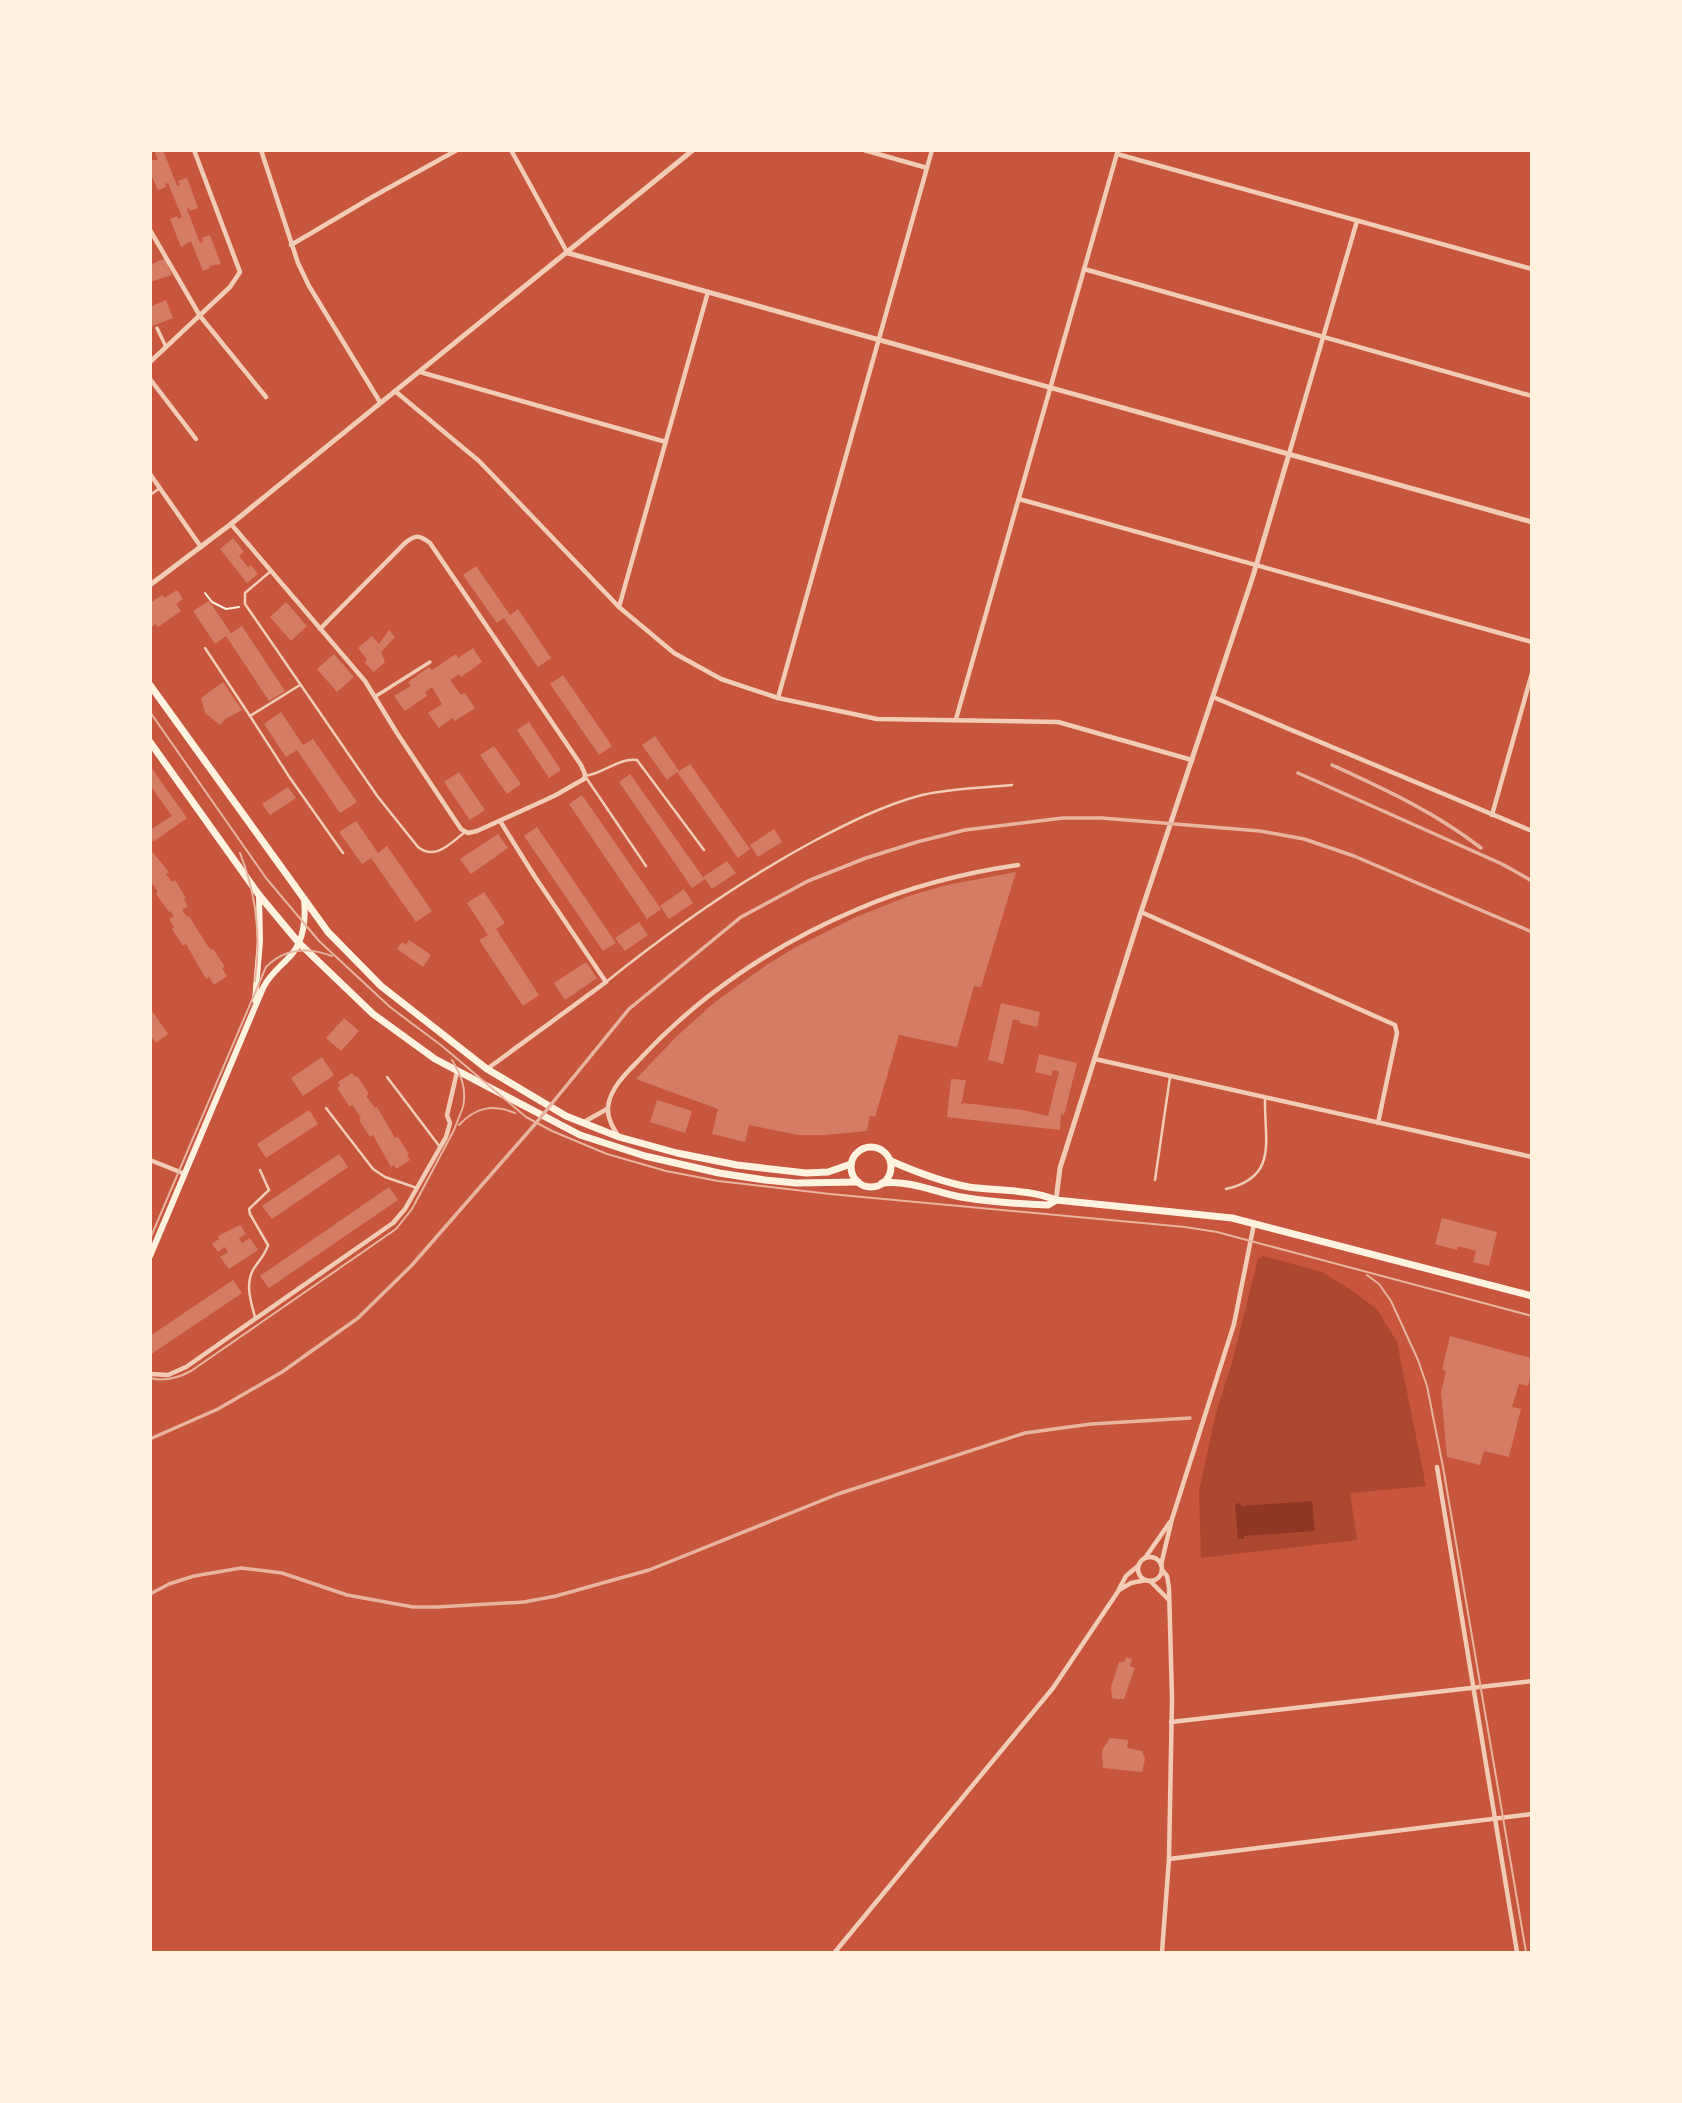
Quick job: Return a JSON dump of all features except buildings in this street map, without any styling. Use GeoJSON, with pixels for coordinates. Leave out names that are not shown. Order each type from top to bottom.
{"type":"FeatureCollection","features":[{"type":"Feature","properties":{"kind":"main road"},"geometry":{"type":"LineString","coordinates":[[150,685],[328,932],[381,986],[487,1069],[548,1107],[619,1137],[688,1155],[790,1172],[819,1173],[851,1164]]}},
{"type":"Feature","properties":{"kind":"main road"},"geometry":{"type":"LineString","coordinates":[[151,743],[259,895],[299,943],[381,1021],[457,1072],[580,1135],[645,1156],[708,1171],[765,1180],[796,1183],[858,1182],[868,1186],[911,1183],[954,1196],[987,1201],[1048,1205],[1056,1200]]}},
{"type":"Feature","properties":{"kind":"main road"},"geometry":{"type":"LineString","coordinates":[[255,1005],[260,941],[259,895]]}},
{"type":"Feature","properties":{"kind":"main road"},"geometry":{"type":"LineString","coordinates":[[150,1255],[255,1005],[272,972],[290,957],[299,943],[305,910],[304,900]]}},
{"type":"Feature","properties":{"kind":"main road"},"geometry":{"type":"LineString","coordinates":[[858,1182],[852,1174],[851,1164],[858,1152],[871,1146],[881,1149],[891,1161],[960,1185],[1041,1194],[1056,1200],[1218,1216],[1531,1296]]}},
{"type":"Feature","properties":{"kind":"main road"},"geometry":{"type":"LineString","coordinates":[[882,1183],[890,1174],[891,1161]]}},
{"type":"Feature","properties":{"kind":"street"},"geometry":{"type":"LineString","coordinates":[[150,362],[230,287],[240,272],[194,150]]}},
{"type":"Feature","properties":{"kind":"street"},"geometry":{"type":"LineString","coordinates":[[261,150],[291,245],[309,286],[380,402]]}},
{"type":"Feature","properties":{"kind":"street"},"geometry":{"type":"LineString","coordinates":[[291,245],[457,150]]}},
{"type":"Feature","properties":{"kind":"street"},"geometry":{"type":"LineString","coordinates":[[511,150],[568,253],[1531,522]]}},
{"type":"Feature","properties":{"kind":"street"},"geometry":{"type":"LineString","coordinates":[[150,585],[421,372],[693,150]]}},
{"type":"Feature","properties":{"kind":"street"},"geometry":{"type":"LineString","coordinates":[[864,150],[928,168]]}},
{"type":"Feature","properties":{"kind":"street"},"geometry":{"type":"LineString","coordinates":[[778,698],[932,150]]}},
{"type":"Feature","properties":{"kind":"street"},"geometry":{"type":"LineString","coordinates":[[956,719],[1118,152],[1531,269]]}},
{"type":"Feature","properties":{"kind":"street"},"geometry":{"type":"LineString","coordinates":[[1056,1200],[1060,1168],[1141,912],[1256,566],[1357,221]]}},
{"type":"Feature","properties":{"kind":"street"},"geometry":{"type":"LineString","coordinates":[[150,230],[200,316],[266,397]]}},
{"type":"Feature","properties":{"kind":"street"},"geometry":{"type":"LineString","coordinates":[[1084,269],[1531,396]]}},
{"type":"Feature","properties":{"kind":"street"},"geometry":{"type":"LineString","coordinates":[[619,607],[708,292]]}},
{"type":"Feature","properties":{"kind":"street"},"geometry":{"type":"LineString","coordinates":[[157,328],[166,347]]}},
{"type":"Feature","properties":{"kind":"street"},"geometry":{"type":"LineString","coordinates":[[421,372],[666,442]]}},
{"type":"Feature","properties":{"kind":"street"},"geometry":{"type":"LineString","coordinates":[[150,379],[196,439]]}},
{"type":"Feature","properties":{"kind":"street"},"geometry":{"type":"LineString","coordinates":[[395,391],[479,461],[619,607],[674,653],[699,668],[736,685],[778,698],[887,721],[956,719],[1058,722],[1192,760]]}},
{"type":"Feature","properties":{"kind":"street"},"geometry":{"type":"LineString","coordinates":[[150,474],[201,547]]}},
{"type":"Feature","properties":{"kind":"street"},"geometry":{"type":"LineString","coordinates":[[1018,499],[1531,642]]}},
{"type":"Feature","properties":{"kind":"street"},"geometry":{"type":"LineString","coordinates":[[231,524],[376,696],[457,826],[465,832],[471,833],[554,796],[585,776],[581,765],[424,538],[412,537],[320,629]]}},
{"type":"Feature","properties":{"kind":"street"},"geometry":{"type":"LineString","coordinates":[[376,696],[430,662]]}},
{"type":"Feature","properties":{"kind":"street"},"geometry":{"type":"LineString","coordinates":[[1492,815],[1531,673]]}},
{"type":"Feature","properties":{"kind":"street"},"geometry":{"type":"LineString","coordinates":[[1213,697],[1531,831]]}},
{"type":"Feature","properties":{"kind":"street"},"geometry":{"type":"LineString","coordinates":[[487,1069],[606,982],[500,821]]}},
{"type":"Feature","properties":{"kind":"street"},"geometry":{"type":"LineString","coordinates":[[582,1123],[607,1109],[617,1085],[666,1032],[726,982],[764,957],[829,921],[888,897],[948,878],[1018,864]]}},
{"type":"Feature","properties":{"kind":"street"},"geometry":{"type":"LineString","coordinates":[[1141,912],[1395,1025],[1397,1033],[1378,1123]]}},
{"type":"Feature","properties":{"kind":"street"},"geometry":{"type":"LineString","coordinates":[[1095,1059],[1531,1157]]}},
{"type":"Feature","properties":{"kind":"street"},"geometry":{"type":"LineString","coordinates":[[150,1374],[162,1376],[180,1371],[393,1223],[405,1209],[440,1148],[450,1123],[447,1115],[457,1072]]}},
{"type":"Feature","properties":{"kind":"street"},"geometry":{"type":"LineString","coordinates":[[607,1109],[612,1126],[619,1137]]}},
{"type":"Feature","properties":{"kind":"street"},"geometry":{"type":"LineString","coordinates":[[150,1160],[185,1174]]}},
{"type":"Feature","properties":{"kind":"street"},"geometry":{"type":"LineString","coordinates":[[1119,1590],[1131,1583],[1158,1578],[1172,1519],[1234,1324],[1254,1224]]}},
{"type":"Feature","properties":{"kind":"street"},"geometry":{"type":"LineString","coordinates":[[1437,1467],[1517,1952]]}},
{"type":"Feature","properties":{"kind":"street"},"geometry":{"type":"LineString","coordinates":[[835,1952],[1054,1688],[1126,1576],[1145,1558],[1172,1519]]}},
{"type":"Feature","properties":{"kind":"street"},"geometry":{"type":"LineString","coordinates":[[1145,1558],[1156,1558],[1168,1580],[1171,1722],[1169,1859],[1162,1952]]}},
{"type":"Feature","properties":{"kind":"street"},"geometry":{"type":"LineString","coordinates":[[1138,1566],[1139,1575],[1168,1600]]}},
{"type":"Feature","properties":{"kind":"street"},"geometry":{"type":"LineString","coordinates":[[1171,1722],[1531,1681]]}},
{"type":"Feature","properties":{"kind":"street"},"geometry":{"type":"LineString","coordinates":[[1169,1859],[1531,1814]]}},
{"type":"Feature","properties":{"kind":"lane"},"geometry":{"type":"LineString","coordinates":[[150,495],[160,488]]}},
{"type":"Feature","properties":{"kind":"lane"},"geometry":{"type":"LineString","coordinates":[[271,571],[245,593],[245,603],[378,797],[418,847],[426,853],[438,852],[465,832]]}},
{"type":"Feature","properties":{"kind":"lane"},"geometry":{"type":"LineString","coordinates":[[205,648],[290,778],[343,852]]}},
{"type":"Feature","properties":{"kind":"lane"},"geometry":{"type":"LineString","coordinates":[[250,716],[300,685]]}},
{"type":"Feature","properties":{"kind":"lane"},"geometry":{"type":"LineString","coordinates":[[646,866],[585,776],[598,774],[628,759],[640,762],[704,850]]}},
{"type":"Feature","properties":{"kind":"lane"},"geometry":{"type":"LineString","coordinates":[[606,982],[717,899],[772,863],[832,831],[883,808],[924,795],[1012,785]]}},
{"type":"Feature","properties":{"kind":"lane"},"geometry":{"type":"LineString","coordinates":[[387,1077],[440,1148]]}},
{"type":"Feature","properties":{"kind":"lane"},"geometry":{"type":"LineString","coordinates":[[1155,1181],[1170,1077]]}},
{"type":"Feature","properties":{"kind":"lane"},"geometry":{"type":"LineString","coordinates":[[1226,1189],[1235,1187],[1256,1174],[1267,1158],[1265,1098]]}},
{"type":"Feature","properties":{"kind":"lane"},"geometry":{"type":"LineString","coordinates":[[326,1108],[373,1169],[385,1177],[416,1188]]}},
{"type":"Feature","properties":{"kind":"lane"},"geometry":{"type":"LineString","coordinates":[[256,1320],[250,1298],[250,1279],[268,1245],[249,1209],[269,1190],[260,1170]]}},
{"type":"Feature","properties":{"kind":"path"},"geometry":{"type":"LineString","coordinates":[[205,593],[210,600],[226,610],[238,608],[245,603]]}},
{"type":"Feature","properties":{"kind":"shaded area"},"geometry":{"type":"Polygon","coordinates":[[[1263,1256],[1322,1272],[1377,1309],[1397,1342],[1426,1486],[1350,1493],[1357,1540],[1201,1558],[1199,1491],[1216,1413],[1233,1359],[1258,1259],[1263,1256]]]}},
{"type":"Feature","properties":{"kind":"shaded area"},"geometry":{"type":"Polygon","coordinates":[[[1312,1501],[1315,1531],[1244,1536],[1244,1539],[1238,1539],[1235,1504],[1241,1503],[1241,1506],[1312,1501]]]}},
{"type":"Feature","properties":{"kind":"tram line"},"geometry":{"type":"LineString","coordinates":[[150,712],[266,878],[319,941],[390,1007],[442,1046],[526,1117],[552,1131],[607,1154],[666,1171],[718,1181],[1217,1232],[1532,1316]]}},
{"type":"Feature","properties":{"kind":"tram line"},"geometry":{"type":"LineString","coordinates":[[240,853],[256,916],[255,981]]}},
{"type":"Feature","properties":{"kind":"tram line"},"geometry":{"type":"LineString","coordinates":[[150,1239],[266,967],[281,956],[297,951],[314,951],[332,956]]}},
{"type":"Feature","properties":{"kind":"tram line"},"geometry":{"type":"LineString","coordinates":[[150,1378],[171,1379],[191,1371],[396,1229],[412,1209],[454,1130],[463,1107],[462,1082],[452,1060]]}},
{"type":"Feature","properties":{"kind":"tram line"},"geometry":{"type":"LineString","coordinates":[[459,1125],[472,1114],[485,1109],[515,1113]]}},
{"type":"Feature","properties":{"kind":"tram line"},"geometry":{"type":"LineString","coordinates":[[1367,1275],[1379,1284],[1391,1301],[1427,1386],[1526,1952]]}},
{"type":"Feature","properties":{"kind":"railway"},"geometry":{"type":"LineString","coordinates":[[1332,765],[1427,812],[1481,848]]}},
{"type":"Feature","properties":{"kind":"railway"},"geometry":{"type":"LineString","coordinates":[[1298,773],[1502,864],[1532,881]]}},
{"type":"Feature","properties":{"kind":"railway"},"geometry":{"type":"LineString","coordinates":[[150,1439],[218,1409],[282,1372],[358,1318],[412,1265],[536,1123],[629,1009],[741,917],[808,881],[866,858],[965,830],[1063,818],[1102,818],[1260,831],[1304,839],[1354,856],[1532,932]]}},
{"type":"Feature","properties":{"kind":"railway"},"geometry":{"type":"LineString","coordinates":[[150,1594],[194,1576],[241,1568],[282,1573],[347,1595],[413,1607],[524,1602],[556,1596],[649,1570],[838,1494],[1025,1433],[1091,1424],[1190,1418]]}}]}
